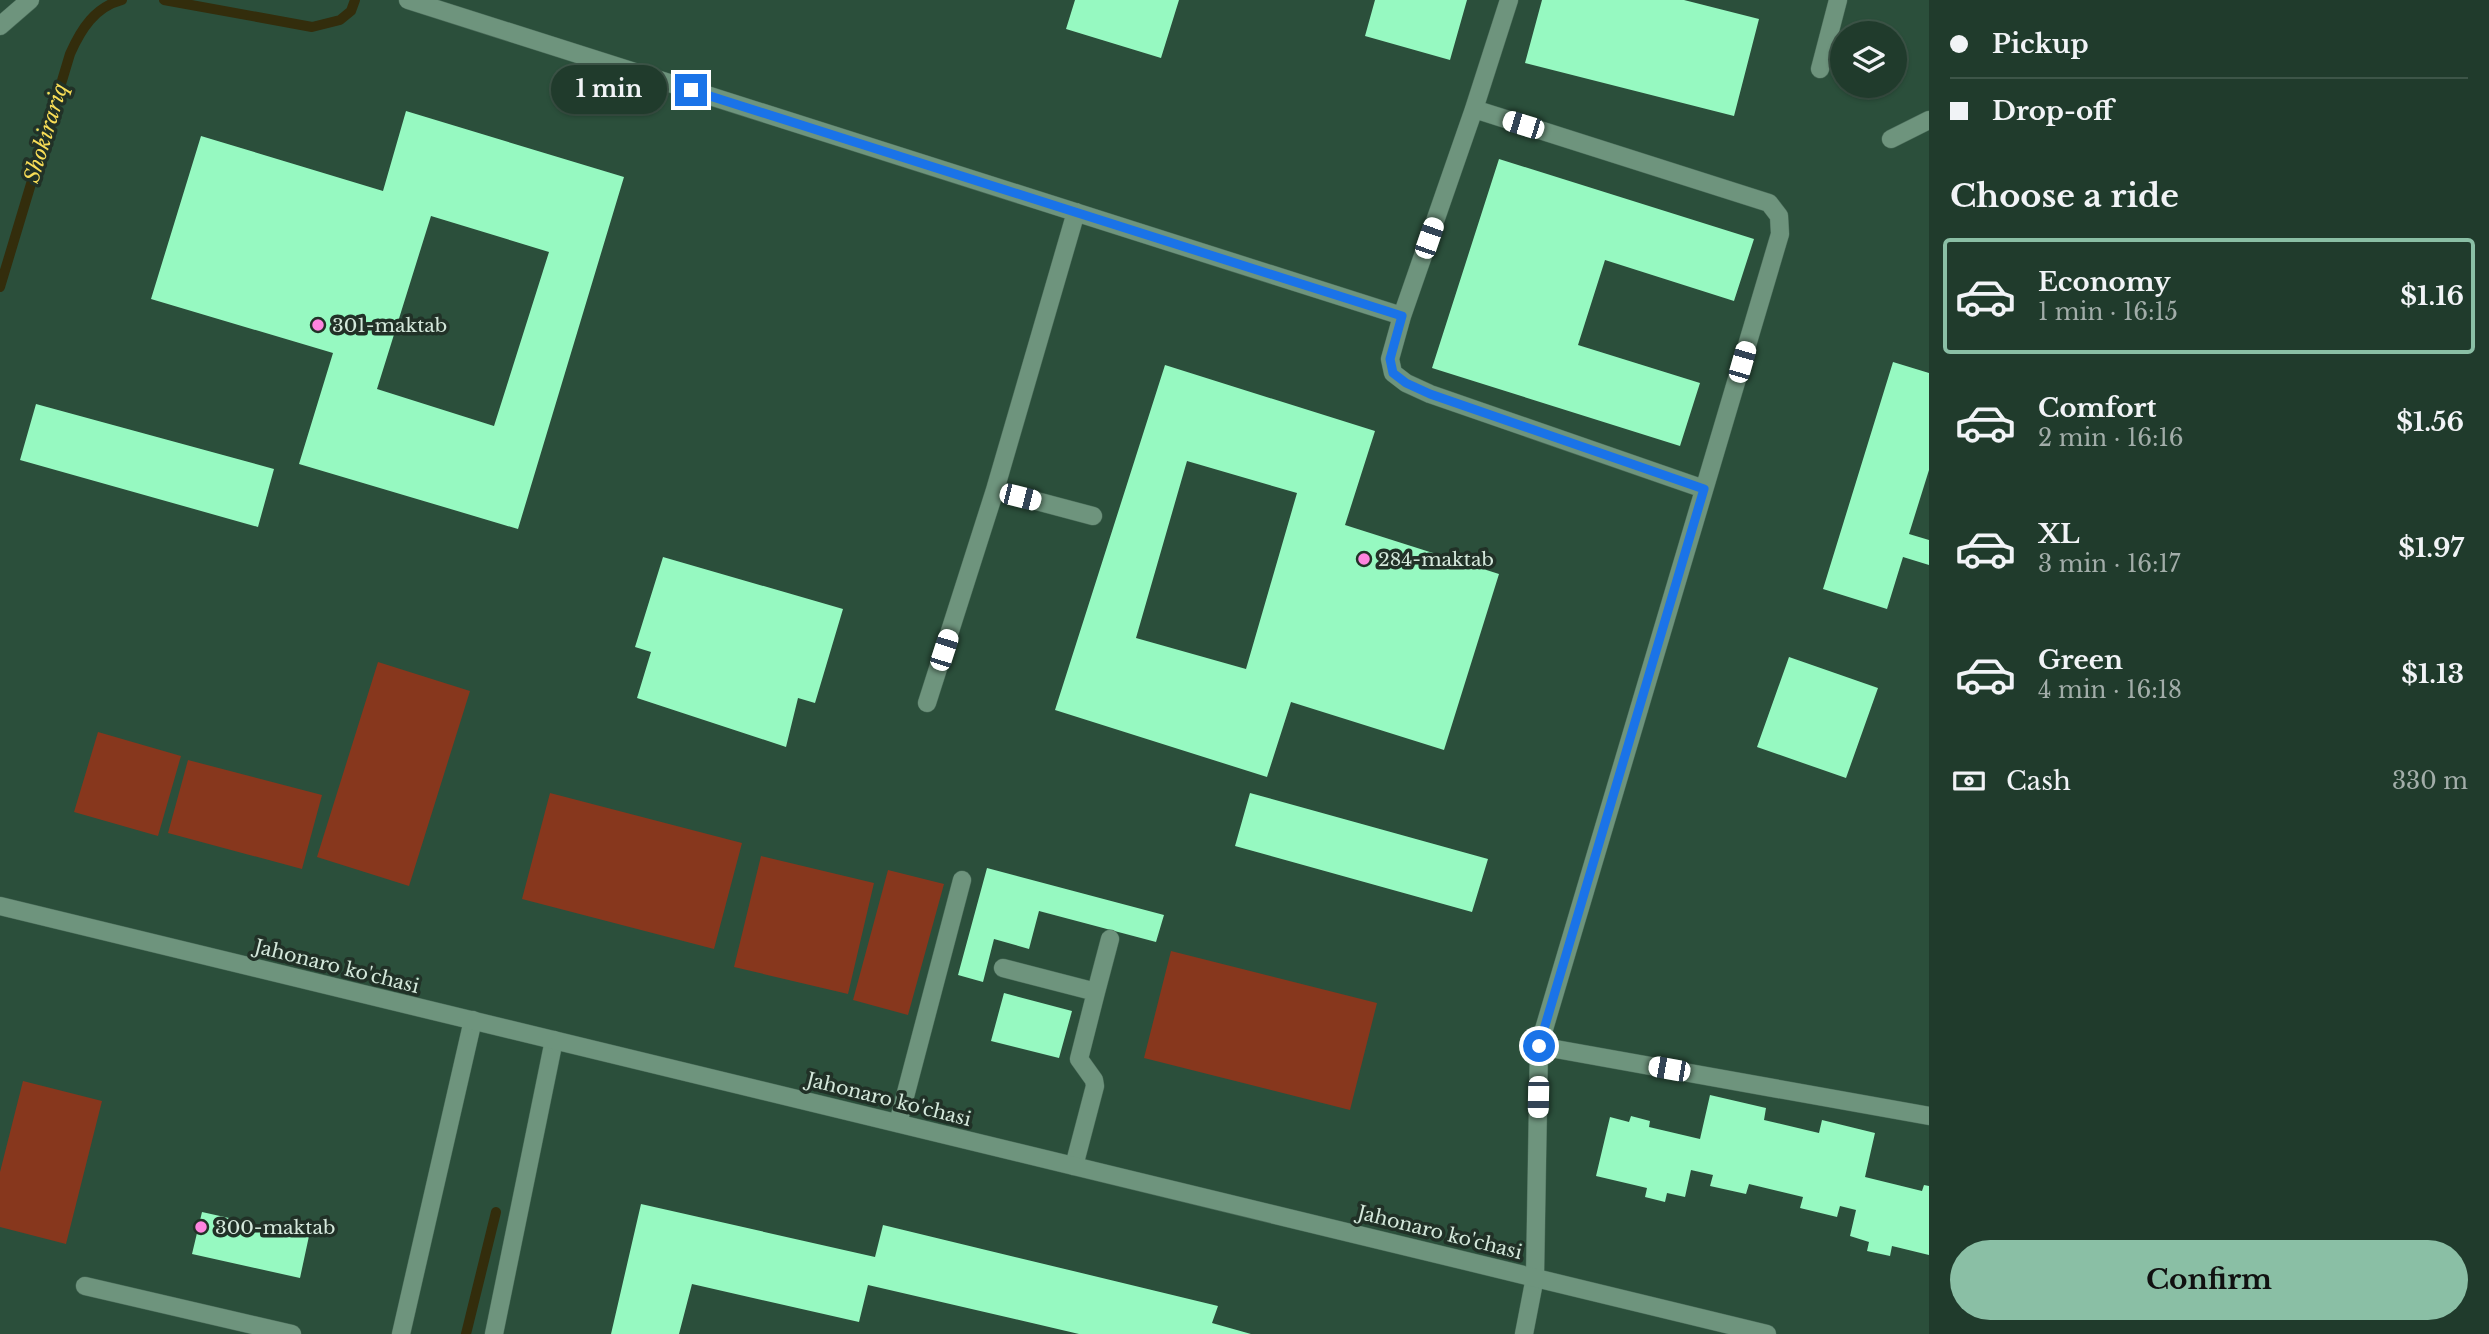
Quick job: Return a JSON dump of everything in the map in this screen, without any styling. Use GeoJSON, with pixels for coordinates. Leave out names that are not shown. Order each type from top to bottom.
{"type":"FeatureCollection","features":[{"type":"Feature","properties":{"kind":"street"},"geometry":{"type":"LineString","coordinates":[[0,26],[30,0]]}},
{"type":"Feature","properties":{"kind":"street"},"geometry":{"type":"LineString","coordinates":[[408,0],[1402,316]]}},
{"type":"Feature","properties":{"kind":"street"},"geometry":{"type":"LineString","coordinates":[[1509,0],[1402,316],[1390,359],[1393,373],[1406,383],[1430,394],[1704,489]]}},
{"type":"Feature","properties":{"kind":"street"},"geometry":{"type":"LineString","coordinates":[[1820,69],[1838,0]]}},
{"type":"Feature","properties":{"kind":"street"},"geometry":{"type":"LineString","coordinates":[[1474,109],[1769,203],[1779,216],[1780,234],[1539,1046],[1535,1277],[1524,1334]]}},
{"type":"Feature","properties":{"kind":"street"},"geometry":{"type":"LineString","coordinates":[[1891,139],[1929,120]]}},
{"type":"Feature","properties":{"kind":"street"},"geometry":{"type":"LineString","coordinates":[[928,703],[995,490],[1076,212]]}},
{"type":"Feature","properties":{"kind":"street"},"geometry":{"type":"LineString","coordinates":[[995,490],[1093,516]]}},
{"type":"Feature","properties":{"kind":"street"},"geometry":{"type":"LineString","coordinates":[[898,1123],[962,880]]}},
{"type":"Feature","properties":{"kind":"street","name":"Jahonaro ko'chasi"},"geometry":{"type":"LineString","coordinates":[[0,906],[1767,1334]]}},
{"type":"Feature","properties":{"kind":"street"},"geometry":{"type":"LineString","coordinates":[[1074,1166],[1095,1086],[1094,1080],[1079,1059],[1110,939]]}},
{"type":"Feature","properties":{"kind":"street"},"geometry":{"type":"LineString","coordinates":[[1003,968],[1096,992]]}},
{"type":"Feature","properties":{"kind":"street"},"geometry":{"type":"LineString","coordinates":[[401,1334],[473,1020]]}},
{"type":"Feature","properties":{"kind":"street"},"geometry":{"type":"LineString","coordinates":[[494,1334],[554,1040]]}},
{"type":"Feature","properties":{"kind":"street"},"geometry":{"type":"LineString","coordinates":[[1539,1046],[1929,1116]]}},
{"type":"Feature","properties":{"kind":"street"},"geometry":{"type":"LineString","coordinates":[[85,1286],[292,1334]]}},
{"type":"Feature","properties":{"kind":"shaded area"},"geometry":{"type":"Polygon","coordinates":[[[378,662],[470,691],[409,886],[317,857],[378,662]]]}},
{"type":"Feature","properties":{"kind":"shaded area"},"geometry":{"type":"Polygon","coordinates":[[[98,732],[181,756],[158,836],[74,812],[98,732]]]}},
{"type":"Feature","properties":{"kind":"shaded area"},"geometry":{"type":"Polygon","coordinates":[[[188,760],[322,795],[302,869],[168,833],[188,760]]]}},
{"type":"Feature","properties":{"kind":"shaded area"},"geometry":{"type":"Polygon","coordinates":[[[550,793],[742,843],[714,949],[522,899],[550,793]]]}},
{"type":"Feature","properties":{"kind":"shaded area"},"geometry":{"type":"Polygon","coordinates":[[[761,856],[874,883],[848,994],[734,967],[761,856]]]}},
{"type":"Feature","properties":{"kind":"shaded area"},"geometry":{"type":"Polygon","coordinates":[[[888,870],[944,884],[908,1015],[853,1000],[888,870]]]}},
{"type":"Feature","properties":{"kind":"shaded area"},"geometry":{"type":"Polygon","coordinates":[[[1171,951],[1377,1003],[1350,1110],[1144,1058],[1171,951]]]}},
{"type":"Feature","properties":{"kind":"shaded area"},"geometry":{"type":"Polygon","coordinates":[[[23,1081],[102,1101],[66,1244],[0,1227],[0,1172],[23,1081]]]}},
{"type":"Feature","properties":{"kind":"building"},"geometry":{"type":"Polygon","coordinates":[[[1075,0],[1179,0],[1161,58],[1066,29],[1075,0]]]}},
{"type":"Feature","properties":{"kind":"building"},"geometry":{"type":"Polygon","coordinates":[[[1375,0],[1467,0],[1450,60],[1365,36],[1375,0]]]}},
{"type":"Feature","properties":{"kind":"building"},"geometry":{"type":"Polygon","coordinates":[[[1542,0],[1684,0],[1759,19],[1734,116],[1525,63],[1542,0]]]}},
{"type":"Feature","properties":{"kind":"building","name":"301-maktab"},"geometry":{"type":"Polygon","coordinates":[[[406,111],[624,177],[518,529],[299,464],[333,353],[151,299],[201,136],[383,191],[406,111]],[[431,216],[377,389],[494,426],[549,252],[431,216]]]}},
{"type":"Feature","properties":{"kind":"building"},"geometry":{"type":"Polygon","coordinates":[[[1499,159],[1754,239],[1734,301],[1605,260],[1578,345],[1700,383],[1680,446],[1432,368],[1499,159]]]}},
{"type":"Feature","properties":{"kind":"building"},"geometry":{"type":"Polygon","coordinates":[[[1893,362],[1929,373],[1929,470],[1909,534],[1929,540],[1929,565],[1903,557],[1887,609],[1823,589],[1893,362]]]}},
{"type":"Feature","properties":{"kind":"building","name":"284-maktab"},"geometry":{"type":"Polygon","coordinates":[[[1165,365],[1375,431],[1345,525],[1499,574],[1444,750],[1291,702],[1267,777],[1055,710],[1165,365]],[[1187,461],[1136,638],[1246,669],[1297,493],[1187,461]]]}},
{"type":"Feature","properties":{"kind":"building"},"geometry":{"type":"Polygon","coordinates":[[[36,404],[274,469],[258,527],[20,460],[36,404]]]}},
{"type":"Feature","properties":{"kind":"building"},"geometry":{"type":"Polygon","coordinates":[[[663,557],[843,609],[815,703],[798,698],[786,747],[637,698],[651,652],[635,647],[663,557]]]}},
{"type":"Feature","properties":{"kind":"building"},"geometry":{"type":"Polygon","coordinates":[[[1789,657],[1878,688],[1846,778],[1757,747],[1789,657]]]}},
{"type":"Feature","properties":{"kind":"building"},"geometry":{"type":"Polygon","coordinates":[[[1250,793],[1488,859],[1472,912],[1235,846],[1250,793]]]}},
{"type":"Feature","properties":{"kind":"building"},"geometry":{"type":"Polygon","coordinates":[[[987,868],[1164,915],[1156,942],[1039,911],[1029,949],[994,939],[983,982],[958,975],[987,868]]]}},
{"type":"Feature","properties":{"kind":"building"},"geometry":{"type":"Polygon","coordinates":[[[1004,993],[1072,1011],[1059,1058],[991,1041],[1004,993]]]}},
{"type":"Feature","properties":{"kind":"building"},"geometry":{"type":"Polygon","coordinates":[[[1710,1095],[1766,1108],[1764,1120],[1819,1133],[1822,1120],[1875,1133],[1865,1177],[1922,1191],[1924,1185],[1929,1186],[1929,1255],[1892,1246],[1890,1256],[1867,1251],[1869,1242],[1850,1236],[1856,1210],[1840,1206],[1837,1217],[1800,1208],[1803,1197],[1749,1184],[1746,1194],[1710,1186],[1713,1175],[1691,1170],[1685,1197],[1667,1193],[1665,1202],[1645,1197],[1647,1188],[1596,1176],[1610,1117],[1629,1122],[1631,1116],[1650,1121],[1649,1127],[1700,1139],[1710,1095]]]}},
{"type":"Feature","properties":{"kind":"building"},"geometry":{"type":"Polygon","coordinates":[[[641,1204],[875,1257],[883,1225],[1218,1306],[1212,1323],[1251,1334],[1079,1334],[868,1285],[859,1322],[692,1284],[679,1334],[611,1334],[641,1204]]]}},
{"type":"Feature","properties":{"kind":"building"},"geometry":{"type":"Polygon","coordinates":[[[202,1212],[309,1236],[300,1278],[192,1254],[202,1212]]]}},
{"type":"Feature","properties":{"kind":"waterway","name":"Shokirariq"},"geometry":{"type":"LineString","coordinates":[[0,287],[70,54],[90,20],[104,8],[122,0]]}},
{"type":"Feature","properties":{"kind":"waterway","name":"Shokirariq"},"geometry":{"type":"LineString","coordinates":[[164,0],[312,27],[340,20],[351,11],[355,0]]}},
{"type":"Feature","properties":{"kind":"waterway","name":"Shokirariq"},"geometry":{"type":"LineString","coordinates":[[466,1334],[496,1212]]}},
{"type":"Feature","properties":{"kind":"place","name":"301-maktab"},"geometry":{"type":"Point","coordinates":[318,325]}},
{"type":"Feature","properties":{"kind":"place","name":"284-maktab"},"geometry":{"type":"Point","coordinates":[1364,559]}},
{"type":"Feature","properties":{"kind":"place","name":"300-maktab"},"geometry":{"type":"Point","coordinates":[201,1227]}},
{"type":"Feature","properties":{"kind":"route"},"geometry":{"type":"LineString","coordinates":[[691,90],[1402,316],[1390,359],[1393,373],[1406,383],[1430,394],[1704,489],[1539,1046]]}}]}
